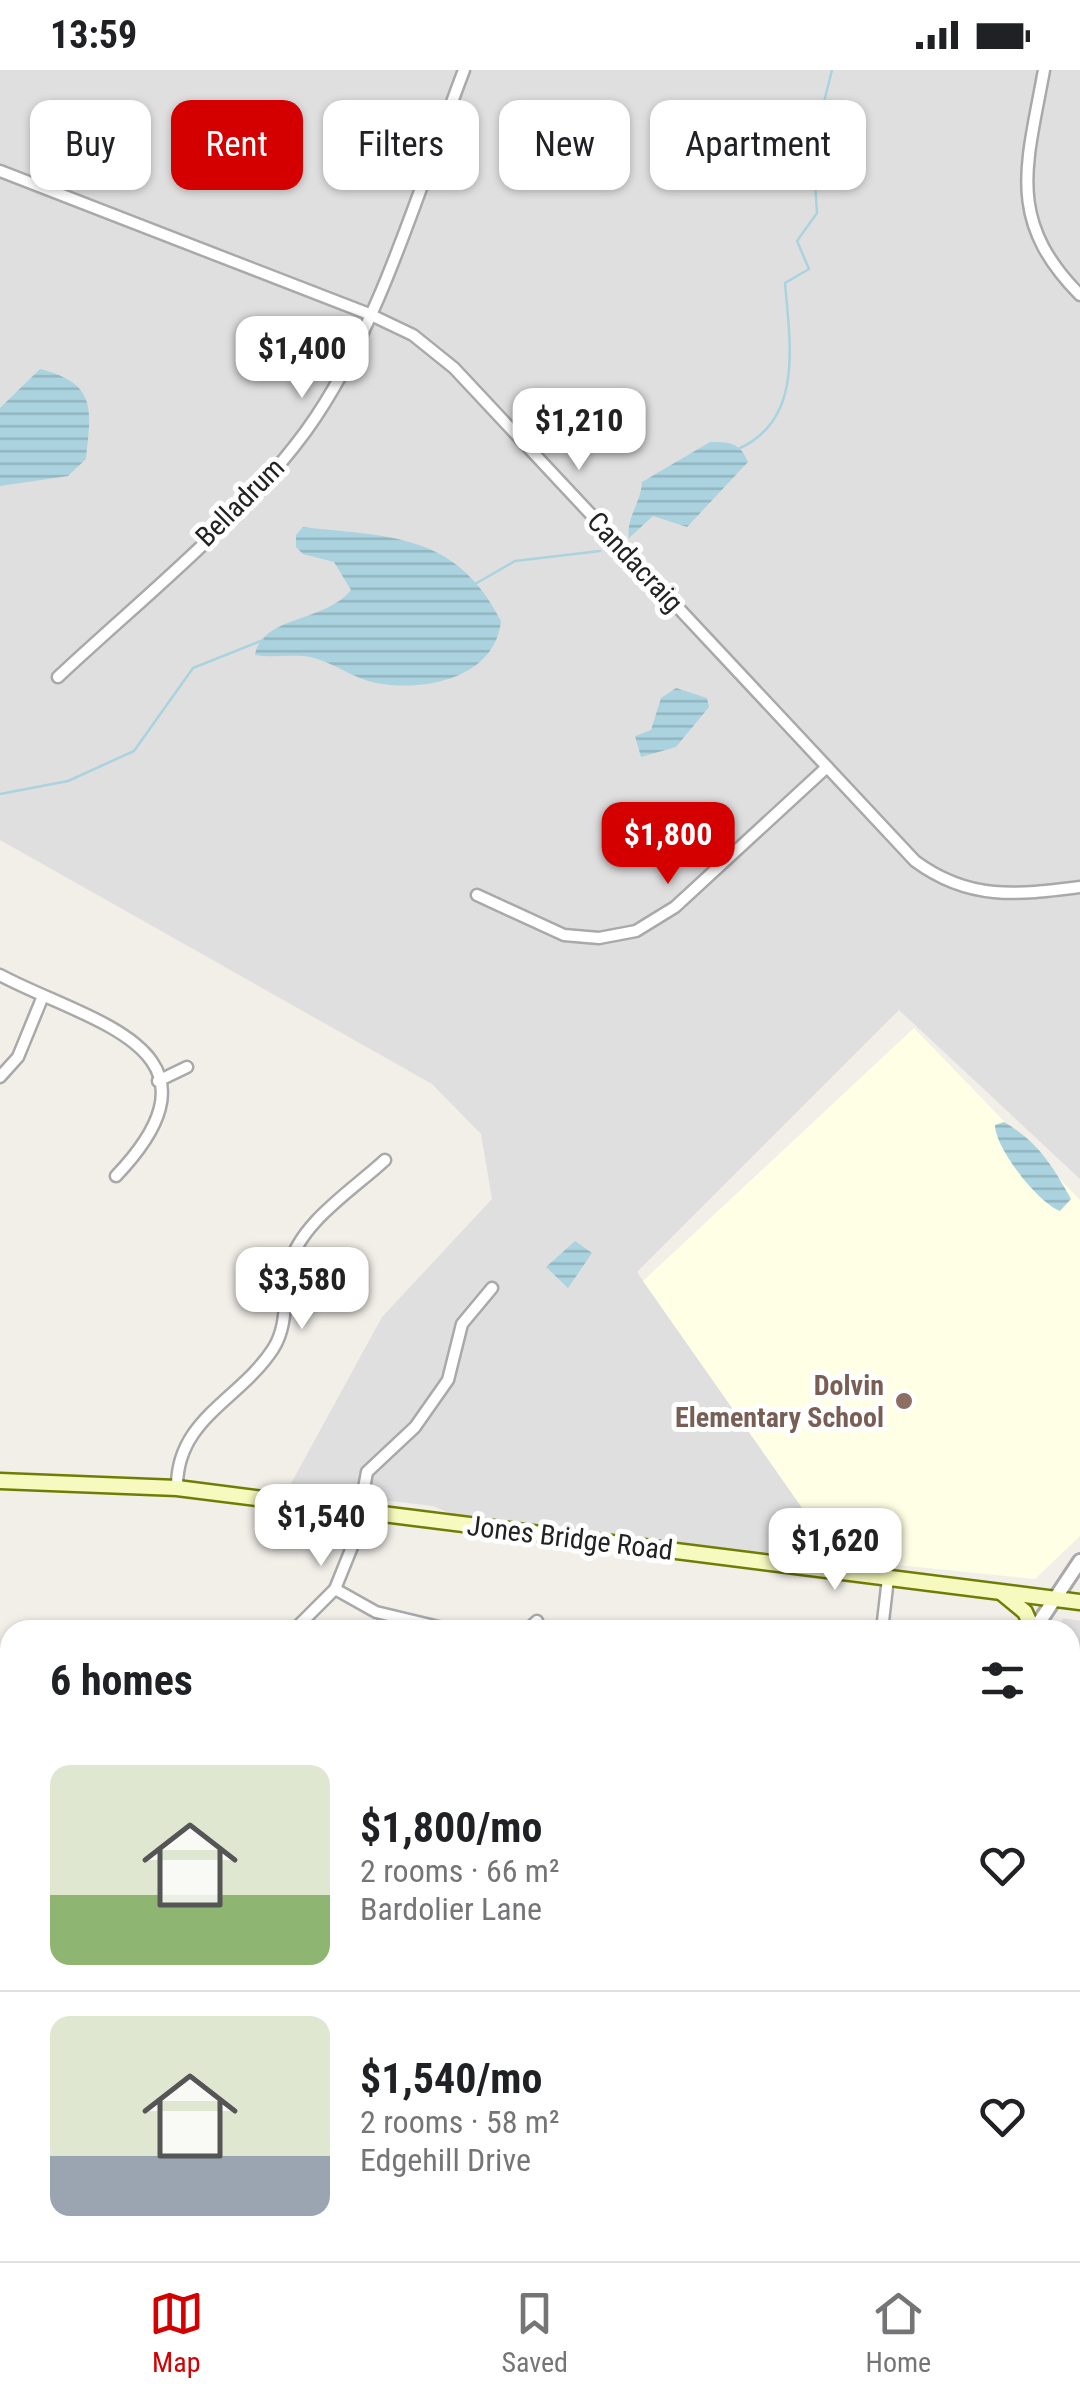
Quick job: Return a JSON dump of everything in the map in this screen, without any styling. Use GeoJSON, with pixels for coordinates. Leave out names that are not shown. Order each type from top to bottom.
{"type":"FeatureCollection","features":[{"type":"Feature","properties":{"kind":"main road","name":"Jones Bridge Road"},"geometry":{"type":"LineString","coordinates":[[6,1481],[177,1488],[1080,1602]]}},
{"type":"Feature","properties":{"kind":"main road"},"geometry":{"type":"LineString","coordinates":[[1002,1592],[1029,1620]]}},
{"type":"Feature","properties":{"kind":"street","name":"Belladrum"},"geometry":{"type":"LineString","coordinates":[[58,677],[280,464],[330,394],[369,314],[464,70]]}},
{"type":"Feature","properties":{"kind":"street"},"geometry":{"type":"LineString","coordinates":[[1044,70],[1030,151],[1027,204],[1044,254],[1080,295]]}},
{"type":"Feature","properties":{"kind":"street","name":"Candacraig"},"geometry":{"type":"LineString","coordinates":[[0,171],[369,314],[413,336],[454,368],[915,861],[936,876],[986,894],[1080,887]]}},
{"type":"Feature","properties":{"kind":"street"},"geometry":{"type":"LineString","coordinates":[[477,895],[564,935],[599,938],[636,931],[676,907],[827,767]]}},
{"type":"Feature","properties":{"kind":"street"},"geometry":{"type":"LineString","coordinates":[[0,975],[122,1030],[143,1048],[158,1080],[159,1113],[151,1136],[116,1176]]}},
{"type":"Feature","properties":{"kind":"street"},"geometry":{"type":"LineString","coordinates":[[0,1078],[18,1057],[43,996]]}},
{"type":"Feature","properties":{"kind":"street"},"geometry":{"type":"LineString","coordinates":[[158,1080],[187,1067]]}},
{"type":"Feature","properties":{"kind":"street"},"geometry":{"type":"LineString","coordinates":[[177,1488],[179,1459],[192,1432],[276,1344],[284,1320],[288,1268],[299,1243],[385,1160]]}},
{"type":"Feature","properties":{"kind":"street"},"geometry":{"type":"LineString","coordinates":[[304,1620],[334,1589],[354,1542],[367,1472],[416,1427],[448,1380],[462,1324],[492,1288]]}},
{"type":"Feature","properties":{"kind":"street"},"geometry":{"type":"LineString","coordinates":[[0,1469],[6,1481]]}},
{"type":"Feature","properties":{"kind":"street"},"geometry":{"type":"LineString","coordinates":[[1040,1620],[1080,1561]]}},
{"type":"Feature","properties":{"kind":"street"},"geometry":{"type":"LineString","coordinates":[[883,1620],[888,1578]]}},
{"type":"Feature","properties":{"kind":"street"},"geometry":{"type":"LineString","coordinates":[[334,1589],[376,1612],[409,1620]]}},
{"type":"Feature","properties":{"kind":"shaded area"},"geometry":{"type":"Polygon","coordinates":[[[0,70],[1080,70],[1080,1179],[899,1010],[637,1272],[845,1569],[497,1534],[433,1506],[288,1489],[382,1317],[492,1199],[481,1134],[432,1084],[0,840],[0,70]]]}},
{"type":"Feature","properties":{"kind":"shaded area","name":"Dolvin Elementary School"},"geometry":{"type":"Polygon","coordinates":[[[914,1028],[1080,1200],[1080,1536],[1035,1579],[838,1559],[643,1281],[914,1028]]]}},
{"type":"Feature","properties":{"kind":"water"},"geometry":{"type":"Polygon","coordinates":[[[40,369],[72,382],[81,390],[89,412],[86,459],[68,476],[0,486],[0,408],[40,369]]]}},
{"type":"Feature","properties":{"kind":"water"},"geometry":{"type":"Polygon","coordinates":[[[710,442],[733,444],[748,462],[687,527],[653,516],[629,538],[642,482],[710,442]]]}},
{"type":"Feature","properties":{"kind":"water"},"geometry":{"type":"Polygon","coordinates":[[[303,527],[392,538],[441,555],[463,570],[483,592],[501,621],[496,641],[471,668],[435,683],[415,685],[367,681],[310,657],[255,655],[260,642],[270,633],[326,608],[351,590],[334,562],[303,554],[296,547],[296,535],[303,527]]]}},
{"type":"Feature","properties":{"kind":"water"},"geometry":{"type":"Polygon","coordinates":[[[676,688],[707,698],[709,707],[676,747],[641,757],[635,736],[651,730],[661,698],[676,688]]]}},
{"type":"Feature","properties":{"kind":"water"},"geometry":{"type":"Polygon","coordinates":[[[1004,1122],[1035,1146],[1057,1175],[1071,1199],[1060,1211],[1030,1186],[1010,1160],[995,1125],[1004,1122]]]}},
{"type":"Feature","properties":{"kind":"water"},"geometry":{"type":"Polygon","coordinates":[[[575,1241],[592,1253],[568,1288],[546,1267],[575,1241]]]}},
{"type":"Feature","properties":{"kind":"waterway"},"geometry":{"type":"LineString","coordinates":[[738,449],[759,436],[774,419],[783,400],[790,354],[785,283],[809,269],[797,241],[817,213],[815,182],[837,139],[824,102],[832,70]]}},
{"type":"Feature","properties":{"kind":"waterway"},"geometry":{"type":"LineString","coordinates":[[475,584],[515,561],[600,551]]}},
{"type":"Feature","properties":{"kind":"waterway"},"geometry":{"type":"LineString","coordinates":[[0,794],[68,781],[134,751],[193,668],[263,640]]}},
{"type":"Feature","properties":{"kind":"place","name":"Dolvin Elementary School"},"geometry":{"type":"Point","coordinates":[904,1401]}}]}
